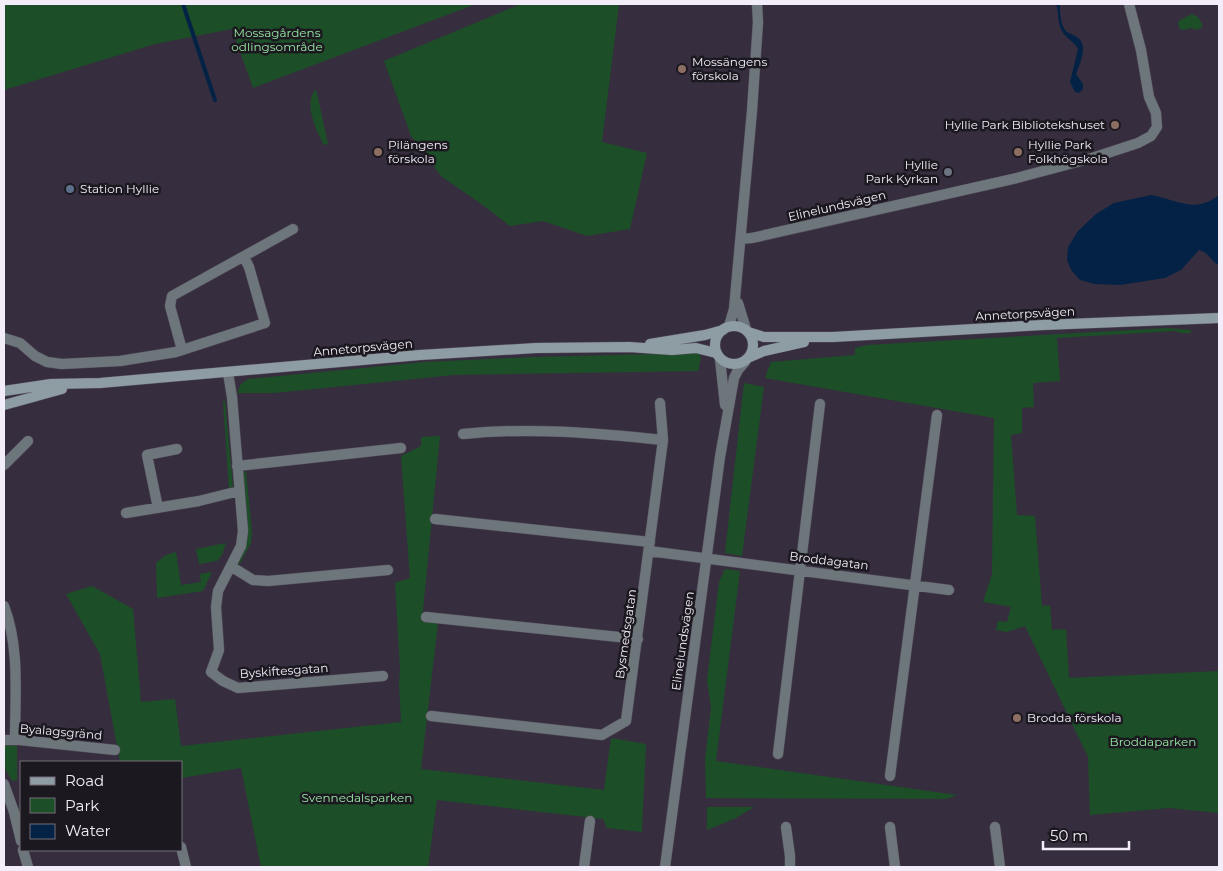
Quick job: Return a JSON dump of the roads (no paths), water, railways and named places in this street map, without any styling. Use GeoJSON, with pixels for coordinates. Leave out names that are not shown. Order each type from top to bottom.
{"type":"FeatureCollection","features":[{"type":"Feature","properties":{"kind":"main road","name":"Annetorpsvägen"},"geometry":{"type":"LineString","coordinates":[[747,331],[764,337],[832,337],[1053,324],[1219,318]]}},
{"type":"Feature","properties":{"kind":"main road"},"geometry":{"type":"LineString","coordinates":[[736,326],[747,331],[753,341],[754,348],[748,360],[732,365],[718,356],[715,341],[726,328],[736,326]]}},
{"type":"Feature","properties":{"kind":"main road","name":"Annetorpsvägen"},"geometry":{"type":"LineString","coordinates":[[629,347],[705,335],[726,328]]}},
{"type":"Feature","properties":{"kind":"main road","name":"Annetorpsvägen"},"geometry":{"type":"LineString","coordinates":[[748,360],[785,346],[832,337]]}},
{"type":"Feature","properties":{"kind":"main road","name":"Annetorpsvägen"},"geometry":{"type":"LineString","coordinates":[[4,391],[51,384],[100,383],[536,348],[629,347],[672,350],[696,348],[718,356]]}},
{"type":"Feature","properties":{"kind":"main road","name":"Annetorpsvägen"},"geometry":{"type":"LineString","coordinates":[[4,405],[53,391],[100,383]]}},
{"type":"Feature","properties":{"kind":"street"},"geometry":{"type":"LineString","coordinates":[[726,328],[734,309],[736,294],[753,101],[758,22],[757,4]]}},
{"type":"Feature","properties":{"kind":"street","name":"Elinelundsvägen"},"geometry":{"type":"LineString","coordinates":[[741,239],[1017,178],[1092,158],[1138,143],[1151,136],[1157,127],[1156,113],[1149,97],[1141,50],[1129,4]]}},
{"type":"Feature","properties":{"kind":"street"},"geometry":{"type":"LineString","coordinates":[[182,350],[170,306],[172,296],[293,229]]}},
{"type":"Feature","properties":{"kind":"street"},"geometry":{"type":"LineString","coordinates":[[4,338],[20,343],[35,356],[47,362],[62,364],[120,361],[182,350],[265,323],[249,267],[244,257]]}},
{"type":"Feature","properties":{"kind":"street"},"geometry":{"type":"LineString","coordinates":[[736,294],[740,315],[747,331]]}},
{"type":"Feature","properties":{"kind":"street","name":"Elinelundsvägen"},"geometry":{"type":"LineString","coordinates":[[718,356],[726,419]]}},
{"type":"Feature","properties":{"kind":"street","name":"Elinelundsvägen"},"geometry":{"type":"LineString","coordinates":[[665,867],[726,419],[734,378],[738,370],[748,360]]}},
{"type":"Feature","properties":{"kind":"street","name":"Byskiftesgatan"},"geometry":{"type":"LineString","coordinates":[[228,373],[232,397],[243,531],[241,546],[232,567],[218,591],[216,607],[220,650],[211,672],[238,688],[383,676]]}},
{"type":"Feature","properties":{"kind":"street","name":"Bysmedsgatan"},"geometry":{"type":"LineString","coordinates":[[431,716],[602,735],[626,721],[663,440],[660,403]]}},
{"type":"Feature","properties":{"kind":"street"},"geometry":{"type":"LineString","coordinates":[[778,754],[820,404]]}},
{"type":"Feature","properties":{"kind":"street"},"geometry":{"type":"LineString","coordinates":[[890,776],[936,414]]}},
{"type":"Feature","properties":{"kind":"street"},"geometry":{"type":"LineString","coordinates":[[462,434],[554,431],[663,440]]}},
{"type":"Feature","properties":{"kind":"street"},"geometry":{"type":"LineString","coordinates":[[4,465],[28,441]]}},
{"type":"Feature","properties":{"kind":"street"},"geometry":{"type":"LineString","coordinates":[[238,466],[402,448]]}},
{"type":"Feature","properties":{"kind":"street"},"geometry":{"type":"LineString","coordinates":[[158,508],[147,455],[177,449]]}},
{"type":"Feature","properties":{"kind":"street"},"geometry":{"type":"LineString","coordinates":[[126,513],[199,501],[239,491]]}},
{"type":"Feature","properties":{"kind":"street"},"geometry":{"type":"LineString","coordinates":[[435,519],[650,546],[707,558]]}},
{"type":"Feature","properties":{"kind":"street","name":"Broddagatan"},"geometry":{"type":"LineString","coordinates":[[707,558],[949,590]]}},
{"type":"Feature","properties":{"kind":"street"},"geometry":{"type":"LineString","coordinates":[[232,567],[253,580],[268,581],[388,570]]}},
{"type":"Feature","properties":{"kind":"street"},"geometry":{"type":"LineString","coordinates":[[4,606],[12,635],[15,668],[15,740]]}},
{"type":"Feature","properties":{"kind":"street"},"geometry":{"type":"LineString","coordinates":[[426,617],[638,638]]}},
{"type":"Feature","properties":{"kind":"street","name":"Byalagsgränd"},"geometry":{"type":"LineString","coordinates":[[4,740],[115,750]]}},
{"type":"Feature","properties":{"kind":"street"},"geometry":{"type":"LineString","coordinates":[[4,784],[20,837]]}},
{"type":"Feature","properties":{"kind":"street"},"geometry":{"type":"LineString","coordinates":[[584,867],[590,821]]}},
{"type":"Feature","properties":{"kind":"street"},"geometry":{"type":"LineString","coordinates":[[890,827],[895,867]]}},
{"type":"Feature","properties":{"kind":"street"},"geometry":{"type":"LineString","coordinates":[[995,827],[1000,867]]}},
{"type":"Feature","properties":{"kind":"street"},"geometry":{"type":"LineString","coordinates":[[786,828],[790,867]]}},
{"type":"Feature","properties":{"kind":"street"},"geometry":{"type":"LineString","coordinates":[[23,851],[28,867]]}},
{"type":"Feature","properties":{"kind":"street"},"geometry":{"type":"LineString","coordinates":[[182,851],[186,867]]}},
{"type":"Feature","properties":{"kind":"water"},"geometry":{"type":"Polygon","coordinates":[[[1056,4],[1060,4],[1064,28],[1067,32],[1081,40],[1083,54],[1076,74],[1083,84],[1083,89],[1079,93],[1075,92],[1070,82],[1078,49],[1060,28],[1056,4]]]}},
{"type":"Feature","properties":{"kind":"water"},"geometry":{"type":"Polygon","coordinates":[[[1151,195],[1194,205],[1210,201],[1219,195],[1219,265],[1206,253],[1199,250],[1181,270],[1165,278],[1120,285],[1095,284],[1080,280],[1071,270],[1067,260],[1068,247],[1078,231],[1096,214],[1114,203],[1151,195]]]}},
{"type":"Feature","properties":{"kind":"waterway"},"geometry":{"type":"LineString","coordinates":[[183,4],[215,100]]}},
{"type":"Feature","properties":{"kind":"place","name":"Mossängens förskola"},"geometry":{"type":"Point","coordinates":[682,69]}},
{"type":"Feature","properties":{"kind":"place","name":"Hyllie Park Bibliotekshuset"},"geometry":{"type":"Point","coordinates":[1115,125]}},
{"type":"Feature","properties":{"kind":"place","name":"Pilängens förskola"},"geometry":{"type":"Point","coordinates":[378,152]}},
{"type":"Feature","properties":{"kind":"place","name":"Hyllie Park Folkhögskola"},"geometry":{"type":"Point","coordinates":[1018,152]}},
{"type":"Feature","properties":{"kind":"place","name":"Hyllie Park Kyrkan"},"geometry":{"type":"Point","coordinates":[948,172]}},
{"type":"Feature","properties":{"kind":"place","name":"Station Hyllie"},"geometry":{"type":"Point","coordinates":[70,189]}},
{"type":"Feature","properties":{"kind":"place","name":"Brodda förskola"},"geometry":{"type":"Point","coordinates":[1017,718]}},
{"type":"Feature","properties":{"kind":"park label","name":"Mossagårdens odlingsområde"},"geometry":{"type":"Point","coordinates":[277,40]}},
{"type":"Feature","properties":{"kind":"park label","name":"Broddaparken"},"geometry":{"type":"Point","coordinates":[1153,742]}},
{"type":"Feature","properties":{"kind":"park label","name":"Svennedalsparken"},"geometry":{"type":"Point","coordinates":[357,798]}}]}
